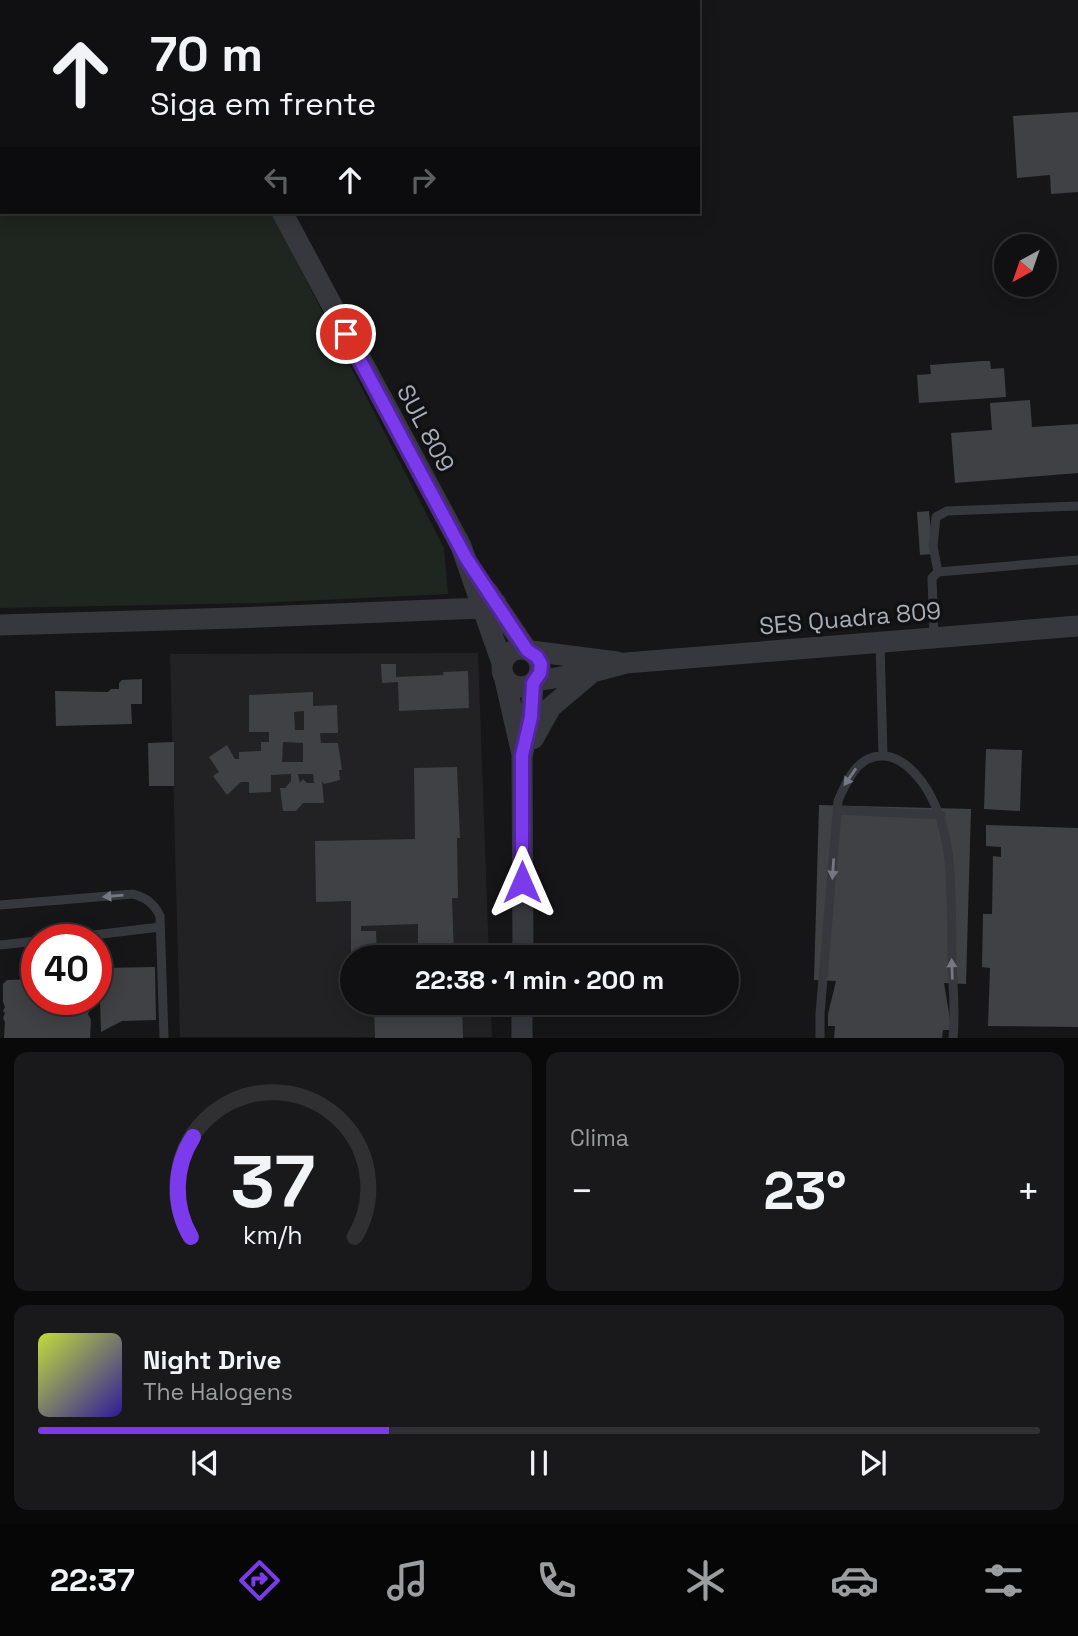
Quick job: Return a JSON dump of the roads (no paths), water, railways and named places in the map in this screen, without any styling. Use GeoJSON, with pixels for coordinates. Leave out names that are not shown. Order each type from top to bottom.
{"type":"FeatureCollection","features":[{"type":"Feature","properties":{"kind":"street","name":"SUL 809"},"geometry":{"type":"LineString","coordinates":[[283,214],[489,605],[522,755]]}},
{"type":"Feature","properties":{"kind":"street","name":"SUL 809"},"geometry":{"type":"LineString","coordinates":[[489,605],[529,650]]}},
{"type":"Feature","properties":{"kind":"street"},"geometry":{"type":"LineString","coordinates":[[0,625],[236,618],[489,605]]}},
{"type":"Feature","properties":{"kind":"street","name":"SES Quadra 809"},"geometry":{"type":"LineString","coordinates":[[535,682],[626,663],[1078,626]]}},
{"type":"Feature","properties":{"kind":"street"},"geometry":{"type":"LineString","coordinates":[[514,650],[529,650],[541,664],[540,673],[535,682],[520,688],[512,685],[504,671],[506,655],[514,650]]}},
{"type":"Feature","properties":{"kind":"street","name":"SES Quadra 809"},"geometry":{"type":"LineString","coordinates":[[529,650],[626,663]]}},
{"type":"Feature","properties":{"kind":"street"},"geometry":{"type":"LineString","coordinates":[[522,755],[551,707],[592,672]]}},
{"type":"Feature","properties":{"kind":"street","name":"SUL 809"},"geometry":{"type":"LineString","coordinates":[[523,945],[522,755],[531,717],[535,682]]}},
{"type":"Feature","properties":{"kind":"street"},"geometry":{"type":"LineString","coordinates":[[522,1015],[522,1038]]}},
{"type":"Feature","properties":{"kind":"lane"},"geometry":{"type":"LineString","coordinates":[[938,572],[933,546],[936,517],[947,511],[1078,506]]}},
{"type":"Feature","properties":{"kind":"lane"},"geometry":{"type":"LineString","coordinates":[[934,637],[932,578],[938,572],[1078,560]]}},
{"type":"Feature","properties":{"kind":"lane"},"geometry":{"type":"LineString","coordinates":[[880,642],[883,756]]}},
{"type":"Feature","properties":{"kind":"lane"},"geometry":{"type":"LineString","coordinates":[[820,1038],[838,801],[852,773],[862,763],[883,756],[913,769],[941,815],[948,848],[953,1038]]}},
{"type":"Feature","properties":{"kind":"lane"},"geometry":{"type":"LineString","coordinates":[[837,810],[941,815]]}},
{"type":"Feature","properties":{"kind":"lane"},"geometry":{"type":"LineString","coordinates":[[0,905],[133,894],[146,898],[160,916],[164,1038]]}},
{"type":"Feature","properties":{"kind":"lane"},"geometry":{"type":"LineString","coordinates":[[112,933],[160,927]]}},
{"type":"Feature","properties":{"kind":"lane"},"geometry":{"type":"LineString","coordinates":[[0,946],[21,944]]}}]}
